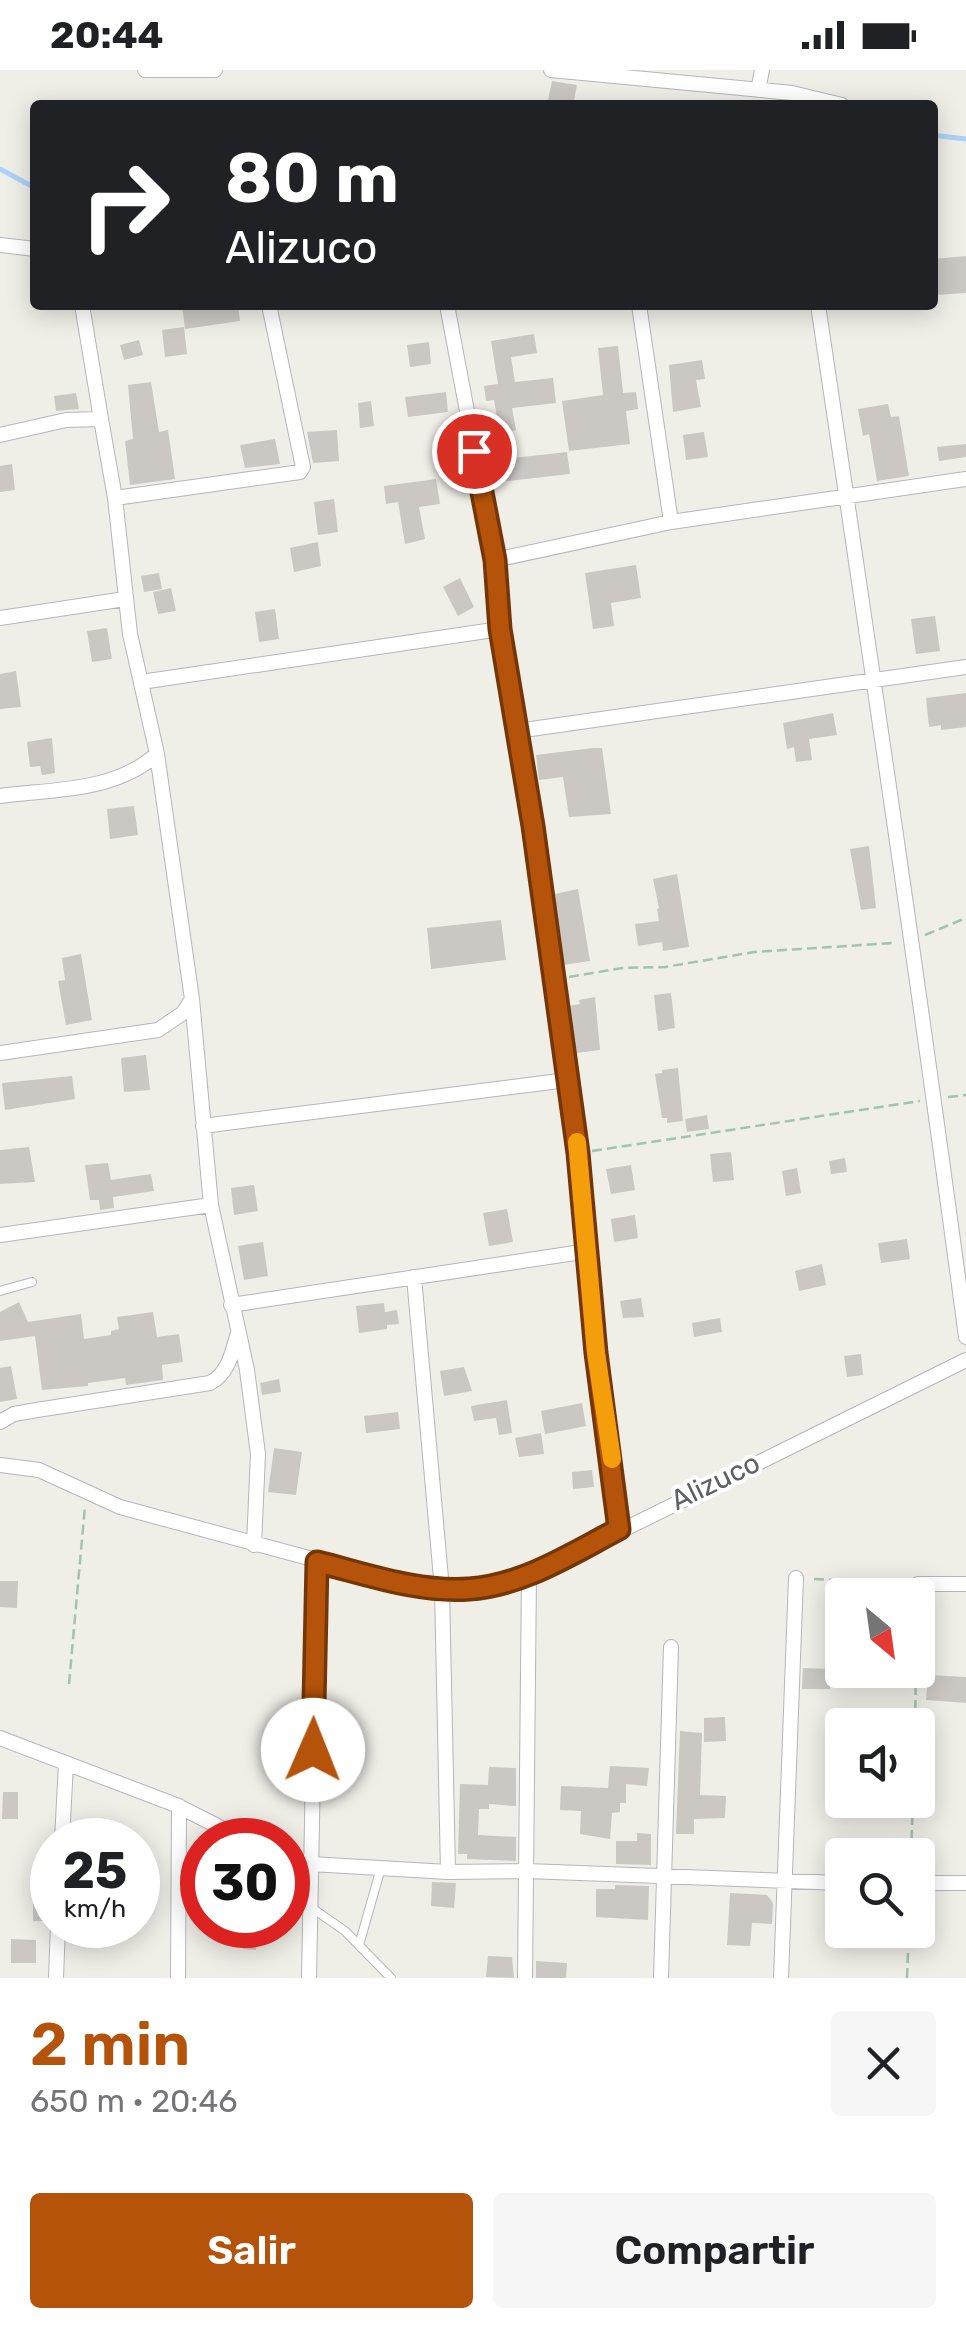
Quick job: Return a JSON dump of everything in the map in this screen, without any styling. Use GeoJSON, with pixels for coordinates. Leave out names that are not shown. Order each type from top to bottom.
{"type":"FeatureCollection","features":[{"type":"Feature","properties":{"kind":"street"},"geometry":{"type":"LineString","coordinates":[[145,70],[214,70]]}},
{"type":"Feature","properties":{"kind":"street"},"geometry":{"type":"LineString","coordinates":[[550,70],[792,93],[821,100]]}},
{"type":"Feature","properties":{"kind":"street"},"geometry":{"type":"LineString","coordinates":[[758,90],[762,70]]}},
{"type":"Feature","properties":{"kind":"street"},"geometry":{"type":"LineString","coordinates":[[0,245],[30,248]]}},
{"type":"Feature","properties":{"kind":"street"},"geometry":{"type":"LineString","coordinates":[[83,310],[115,498],[125,599],[156,754],[192,999],[211,1206],[247,1370],[258,1454],[254,1545]]}},
{"type":"Feature","properties":{"kind":"street"},"geometry":{"type":"LineString","coordinates":[[115,498],[300,472],[303,467],[270,310]]}},
{"type":"Feature","properties":{"kind":"street"},"geometry":{"type":"LineString","coordinates":[[447,310],[495,560],[500,629],[533,826],[578,1153],[596,1353],[619,1529]]}},
{"type":"Feature","properties":{"kind":"street"},"geometry":{"type":"LineString","coordinates":[[640,310],[671,522]]}},
{"type":"Feature","properties":{"kind":"street"},"geometry":{"type":"LineString","coordinates":[[819,310],[966,1337]]}},
{"type":"Feature","properties":{"kind":"street"},"geometry":{"type":"LineString","coordinates":[[0,435],[66,420],[102,419]]}},
{"type":"Feature","properties":{"kind":"street"},"geometry":{"type":"LineString","coordinates":[[495,560],[671,522],[966,479]]}},
{"type":"Feature","properties":{"kind":"street"},"geometry":{"type":"LineString","coordinates":[[0,618],[125,599]]}},
{"type":"Feature","properties":{"kind":"street"},"geometry":{"type":"LineString","coordinates":[[140,682],[500,629]]}},
{"type":"Feature","properties":{"kind":"street"},"geometry":{"type":"LineString","coordinates":[[517,731],[966,667]]}},
{"type":"Feature","properties":{"kind":"street"},"geometry":{"type":"LineString","coordinates":[[0,796],[106,782],[130,774],[156,754]]}},
{"type":"Feature","properties":{"kind":"street"},"geometry":{"type":"LineString","coordinates":[[0,1053],[158,1030],[184,1013],[192,999]]}},
{"type":"Feature","properties":{"kind":"street"},"geometry":{"type":"LineString","coordinates":[[203,1126],[567,1080]]}},
{"type":"Feature","properties":{"kind":"street"},"geometry":{"type":"LineString","coordinates":[[0,1235],[211,1206]]}},
{"type":"Feature","properties":{"kind":"street"},"geometry":{"type":"LineString","coordinates":[[231,1305],[588,1250]]}},
{"type":"Feature","properties":{"kind":"street"},"geometry":{"type":"LineString","coordinates":[[414,1277],[442,1589],[448,1872]]}},
{"type":"Feature","properties":{"kind":"street"},"geometry":{"type":"LineString","coordinates":[[0,1422],[14,1414],[210,1383],[228,1365],[238,1332]]}},
{"type":"Feature","properties":{"kind":"street","name":"Alizuco"},"geometry":{"type":"LineString","coordinates":[[0,1465],[39,1470],[120,1507],[317,1562],[442,1589],[471,1590],[529,1573],[966,1360]]}},
{"type":"Feature","properties":{"kind":"street"},"geometry":{"type":"LineString","coordinates":[[310,1906],[317,1562]]}},
{"type":"Feature","properties":{"kind":"street"},"geometry":{"type":"LineString","coordinates":[[525,1978],[529,1573]]}},
{"type":"Feature","properties":{"kind":"street"},"geometry":{"type":"LineString","coordinates":[[781,1978],[796,1578]]}},
{"type":"Feature","properties":{"kind":"street"},"geometry":{"type":"LineString","coordinates":[[935,1584],[966,1584]]}},
{"type":"Feature","properties":{"kind":"street"},"geometry":{"type":"LineString","coordinates":[[661,1978],[671,1646]]}},
{"type":"Feature","properties":{"kind":"street"},"geometry":{"type":"LineString","coordinates":[[0,1738],[202,1818]]}},
{"type":"Feature","properties":{"kind":"street"},"geometry":{"type":"LineString","coordinates":[[63,1818],[66,1763]]}},
{"type":"Feature","properties":{"kind":"street"},"geometry":{"type":"LineString","coordinates":[[178,1978],[179,1806]]}},
{"type":"Feature","properties":{"kind":"street"},"geometry":{"type":"LineString","coordinates":[[311,1864],[825,1884]]}},
{"type":"Feature","properties":{"kind":"street"},"geometry":{"type":"LineString","coordinates":[[935,1883],[966,1883]]}},
{"type":"Feature","properties":{"kind":"street"},"geometry":{"type":"LineString","coordinates":[[56,1978],[57,1948]]}},
{"type":"Feature","properties":{"kind":"street"},"geometry":{"type":"LineString","coordinates":[[309,1948],[309,1978]]}},
{"type":"Feature","properties":{"kind":"lane"},"geometry":{"type":"LineString","coordinates":[[0,1291],[32,1282]]}},
{"type":"Feature","properties":{"kind":"lane"},"geometry":{"type":"LineString","coordinates":[[359,1946],[382,1868]]}},
{"type":"Feature","properties":{"kind":"lane"},"geometry":{"type":"LineString","coordinates":[[310,1906],[391,1978]]}},
{"type":"Feature","properties":{"kind":"path"},"geometry":{"type":"LineString","coordinates":[[553,980],[622,968],[665,968],[754,952],[910,942],[966,918]]}},
{"type":"Feature","properties":{"kind":"path"},"geometry":{"type":"LineString","coordinates":[[578,1153],[966,1095]]}},
{"type":"Feature","properties":{"kind":"path"},"geometry":{"type":"LineString","coordinates":[[69,1684],[86,1492]]}},
{"type":"Feature","properties":{"kind":"path"},"geometry":{"type":"LineString","coordinates":[[796,1578],[825,1579]]}},
{"type":"Feature","properties":{"kind":"path"},"geometry":{"type":"LineString","coordinates":[[907,1978],[908,1948]]}},
{"type":"Feature","properties":{"kind":"building"},"geometry":{"type":"Polygon","coordinates":[[[552,81],[577,85],[574,100],[548,100],[552,81]]]}},
{"type":"Feature","properties":{"kind":"building"},"geometry":{"type":"Polygon","coordinates":[[[966,256],[966,293],[938,295],[938,259],[966,256]]]}},
{"type":"Feature","properties":{"kind":"building"},"geometry":{"type":"Polygon","coordinates":[[[183,310],[239,310],[240,321],[185,329],[183,310]]]}},
{"type":"Feature","properties":{"kind":"building"},"geometry":{"type":"Polygon","coordinates":[[[184,327],[187,354],[165,357],[162,330],[184,327]]]}},
{"type":"Feature","properties":{"kind":"building"},"geometry":{"type":"Polygon","coordinates":[[[534,334],[537,353],[511,357],[515,382],[553,378],[556,403],[512,408],[516,430],[500,434],[494,400],[486,401],[484,386],[498,384],[491,341],[534,334]]]}},
{"type":"Feature","properties":{"kind":"building"},"geometry":{"type":"Polygon","coordinates":[[[139,340],[143,355],[124,360],[120,345],[139,340]]]}},
{"type":"Feature","properties":{"kind":"building"},"geometry":{"type":"Polygon","coordinates":[[[429,342],[431,364],[410,367],[407,345],[429,342]]]}},
{"type":"Feature","properties":{"kind":"building"},"geometry":{"type":"Polygon","coordinates":[[[618,346],[623,393],[636,392],[638,409],[626,411],[630,444],[569,451],[562,401],[603,395],[598,348],[618,346]]]}},
{"type":"Feature","properties":{"kind":"building"},"geometry":{"type":"Polygon","coordinates":[[[702,360],[705,379],[696,380],[701,407],[673,412],[669,365],[702,360]]]}},
{"type":"Feature","properties":{"kind":"building"},"geometry":{"type":"Polygon","coordinates":[[[151,382],[159,432],[168,430],[175,479],[130,485],[125,441],[133,439],[128,385],[151,382]]]}},
{"type":"Feature","properties":{"kind":"building"},"geometry":{"type":"Polygon","coordinates":[[[446,392],[448,412],[408,417],[405,397],[446,392]]]}},
{"type":"Feature","properties":{"kind":"building"},"geometry":{"type":"Polygon","coordinates":[[[76,393],[79,409],[56,411],[54,396],[76,393]]]}},
{"type":"Feature","properties":{"kind":"building"},"geometry":{"type":"Polygon","coordinates":[[[371,401],[374,426],[360,428],[358,403],[371,401]]]}},
{"type":"Feature","properties":{"kind":"building"},"geometry":{"type":"Polygon","coordinates":[[[888,404],[891,417],[899,416],[909,476],[877,481],[869,434],[863,436],[858,409],[888,404]]]}},
{"type":"Feature","properties":{"kind":"building"},"geometry":{"type":"Polygon","coordinates":[[[337,430],[339,461],[313,463],[307,432],[337,430]]]}},
{"type":"Feature","properties":{"kind":"building"},"geometry":{"type":"Polygon","coordinates":[[[704,432],[708,457],[686,460],[683,435],[704,432]]]}},
{"type":"Feature","properties":{"kind":"building"},"geometry":{"type":"Polygon","coordinates":[[[275,439],[280,464],[245,468],[240,445],[275,439]]]}},
{"type":"Feature","properties":{"kind":"building"},"geometry":{"type":"Polygon","coordinates":[[[966,444],[966,457],[939,461],[937,447],[966,444]]]}},
{"type":"Feature","properties":{"kind":"building"},"geometry":{"type":"Polygon","coordinates":[[[567,452],[570,474],[507,481],[504,459],[567,452]]]}},
{"type":"Feature","properties":{"kind":"building"},"geometry":{"type":"Polygon","coordinates":[[[12,464],[15,490],[0,492],[0,466],[12,464]]]}},
{"type":"Feature","properties":{"kind":"building"},"geometry":{"type":"Polygon","coordinates":[[[436,479],[440,504],[419,507],[425,539],[405,544],[398,502],[386,504],[384,486],[436,479]]]}},
{"type":"Feature","properties":{"kind":"building"},"geometry":{"type":"Polygon","coordinates":[[[334,499],[338,532],[318,535],[314,502],[334,499]]]}},
{"type":"Feature","properties":{"kind":"building"},"geometry":{"type":"Polygon","coordinates":[[[318,542],[321,566],[294,572],[290,548],[318,542]]]}},
{"type":"Feature","properties":{"kind":"building"},"geometry":{"type":"Polygon","coordinates":[[[636,565],[641,598],[611,603],[614,626],[593,629],[585,573],[636,565]]]}},
{"type":"Feature","properties":{"kind":"building"},"geometry":{"type":"Polygon","coordinates":[[[159,573],[162,589],[144,592],[141,576],[159,573]]]}},
{"type":"Feature","properties":{"kind":"building"},"geometry":{"type":"Polygon","coordinates":[[[460,578],[474,607],[458,616],[443,587],[460,578]]]}},
{"type":"Feature","properties":{"kind":"building"},"geometry":{"type":"Polygon","coordinates":[[[171,588],[176,611],[158,614],[153,592],[171,588]]]}},
{"type":"Feature","properties":{"kind":"building"},"geometry":{"type":"Polygon","coordinates":[[[275,609],[279,639],[259,642],[255,612],[275,609]]]}},
{"type":"Feature","properties":{"kind":"building"},"geometry":{"type":"Polygon","coordinates":[[[935,616],[940,651],[916,654],[911,619],[935,616]]]}},
{"type":"Feature","properties":{"kind":"building"},"geometry":{"type":"Polygon","coordinates":[[[107,628],[112,659],[92,662],[87,631],[107,628]]]}},
{"type":"Feature","properties":{"kind":"building"},"geometry":{"type":"Polygon","coordinates":[[[16,671],[21,707],[0,709],[0,674],[16,671]]]}},
{"type":"Feature","properties":{"kind":"building"},"geometry":{"type":"Polygon","coordinates":[[[966,693],[966,727],[929,727],[926,698],[966,693]]]}},
{"type":"Feature","properties":{"kind":"building"},"geometry":{"type":"Polygon","coordinates":[[[833,713],[837,735],[809,739],[812,760],[796,762],[794,747],[787,749],[783,723],[833,713]]]}},
{"type":"Feature","properties":{"kind":"building"},"geometry":{"type":"Polygon","coordinates":[[[52,738],[55,773],[42,775],[40,766],[30,767],[27,742],[52,738]]]}},
{"type":"Feature","properties":{"kind":"building"},"geometry":{"type":"Polygon","coordinates":[[[602,748],[611,814],[569,817],[563,777],[539,780],[536,755],[602,748]]]}},
{"type":"Feature","properties":{"kind":"building"},"geometry":{"type":"Polygon","coordinates":[[[134,806],[138,835],[110,839],[107,809],[134,806]]]}},
{"type":"Feature","properties":{"kind":"building"},"geometry":{"type":"Polygon","coordinates":[[[869,846],[876,908],[861,910],[850,849],[869,846]]]}},
{"type":"Feature","properties":{"kind":"building"},"geometry":{"type":"Polygon","coordinates":[[[677,874],[689,947],[663,951],[662,942],[638,946],[635,924],[659,921],[653,879],[677,874]]]}},
{"type":"Feature","properties":{"kind":"building"},"geometry":{"type":"Polygon","coordinates":[[[578,889],[590,961],[563,965],[555,894],[578,889]]]}},
{"type":"Feature","properties":{"kind":"building"},"geometry":{"type":"Polygon","coordinates":[[[501,920],[506,960],[431,969],[427,928],[501,920]]]}},
{"type":"Feature","properties":{"kind":"building"},"geometry":{"type":"Polygon","coordinates":[[[81,954],[92,1020],[66,1025],[58,981],[65,980],[62,958],[81,954]]]}},
{"type":"Feature","properties":{"kind":"building"},"geometry":{"type":"Polygon","coordinates":[[[671,993],[675,1028],[658,1031],[654,995],[671,993]]]}},
{"type":"Feature","properties":{"kind":"building"},"geometry":{"type":"Polygon","coordinates":[[[595,997],[600,1050],[576,1053],[568,1006],[595,997]]]}},
{"type":"Feature","properties":{"kind":"building"},"geometry":{"type":"Polygon","coordinates":[[[146,1055],[150,1090],[124,1092],[121,1058],[146,1055]]]}},
{"type":"Feature","properties":{"kind":"building"},"geometry":{"type":"Polygon","coordinates":[[[678,1068],[683,1121],[667,1123],[667,1118],[662,1118],[655,1074],[678,1068]]]}},
{"type":"Feature","properties":{"kind":"building"},"geometry":{"type":"Polygon","coordinates":[[[72,1076],[75,1099],[5,1110],[2,1083],[72,1076]]]}},
{"type":"Feature","properties":{"kind":"building"},"geometry":{"type":"Polygon","coordinates":[[[707,1115],[709,1129],[687,1132],[685,1119],[707,1115]]]}},
{"type":"Feature","properties":{"kind":"building"},"geometry":{"type":"Polygon","coordinates":[[[29,1147],[35,1182],[0,1184],[0,1150],[29,1147]]]}},
{"type":"Feature","properties":{"kind":"building"},"geometry":{"type":"Polygon","coordinates":[[[731,1152],[734,1180],[713,1182],[710,1154],[731,1152]]]}},
{"type":"Feature","properties":{"kind":"building"},"geometry":{"type":"Polygon","coordinates":[[[845,1158],[847,1172],[831,1174],[829,1161],[845,1158]]]}},
{"type":"Feature","properties":{"kind":"building"},"geometry":{"type":"Polygon","coordinates":[[[108,1163],[111,1180],[151,1174],[154,1191],[113,1197],[114,1208],[100,1210],[99,1200],[90,1200],[85,1165],[108,1163]]]}},
{"type":"Feature","properties":{"kind":"building"},"geometry":{"type":"Polygon","coordinates":[[[631,1165],[635,1190],[611,1194],[606,1169],[631,1165]]]}},
{"type":"Feature","properties":{"kind":"building"},"geometry":{"type":"Polygon","coordinates":[[[797,1168],[801,1193],[786,1196],[782,1171],[797,1168]]]}},
{"type":"Feature","properties":{"kind":"building"},"geometry":{"type":"Polygon","coordinates":[[[254,1185],[258,1211],[234,1215],[231,1188],[254,1185]]]}},
{"type":"Feature","properties":{"kind":"building"},"geometry":{"type":"Polygon","coordinates":[[[507,1209],[513,1242],[489,1246],[483,1213],[507,1209]]]}},
{"type":"Feature","properties":{"kind":"building"},"geometry":{"type":"Polygon","coordinates":[[[635,1215],[638,1238],[614,1242],[611,1219],[635,1215]]]}},
{"type":"Feature","properties":{"kind":"building"},"geometry":{"type":"Polygon","coordinates":[[[907,1239],[910,1259],[881,1263],[878,1243],[907,1239]]]}},
{"type":"Feature","properties":{"kind":"building"},"geometry":{"type":"Polygon","coordinates":[[[263,1242],[268,1276],[244,1280],[238,1246],[263,1242]]]}},
{"type":"Feature","properties":{"kind":"building"},"geometry":{"type":"Polygon","coordinates":[[[822,1264],[826,1285],[799,1291],[795,1271],[822,1264]]]}},
{"type":"Feature","properties":{"kind":"building"},"geometry":{"type":"Polygon","coordinates":[[[641,1298],[644,1317],[623,1318],[620,1301],[641,1298]]]}},
{"type":"Feature","properties":{"kind":"building"},"geometry":{"type":"Polygon","coordinates":[[[19,1302],[28,1322],[81,1314],[84,1339],[111,1335],[111,1331],[119,1329],[117,1317],[153,1312],[157,1337],[179,1334],[183,1362],[162,1365],[163,1380],[126,1385],[125,1378],[42,1390],[35,1336],[0,1341],[0,1312],[19,1302]]]}},
{"type":"Feature","properties":{"kind":"building"},"geometry":{"type":"Polygon","coordinates":[[[384,1303],[385,1312],[397,1310],[399,1324],[359,1333],[356,1306],[384,1303]]]}},
{"type":"Feature","properties":{"kind":"building"},"geometry":{"type":"Polygon","coordinates":[[[720,1318],[722,1332],[694,1337],[692,1323],[720,1318]]]}},
{"type":"Feature","properties":{"kind":"building"},"geometry":{"type":"Polygon","coordinates":[[[861,1354],[863,1375],[847,1377],[844,1356],[861,1354]]]}},
{"type":"Feature","properties":{"kind":"building"},"geometry":{"type":"Polygon","coordinates":[[[11,1366],[17,1399],[0,1402],[0,1368],[11,1366]]]}},
{"type":"Feature","properties":{"kind":"building"},"geometry":{"type":"Polygon","coordinates":[[[464,1367],[472,1391],[444,1396],[440,1371],[464,1367]]]}},
{"type":"Feature","properties":{"kind":"building"},"geometry":{"type":"Polygon","coordinates":[[[279,1379],[281,1392],[262,1395],[260,1383],[279,1379]]]}},
{"type":"Feature","properties":{"kind":"building"},"geometry":{"type":"Polygon","coordinates":[[[507,1400],[512,1433],[499,1435],[496,1418],[474,1421],[471,1406],[507,1400]]]}},
{"type":"Feature","properties":{"kind":"building"},"geometry":{"type":"Polygon","coordinates":[[[582,1403],[586,1426],[545,1434],[541,1411],[582,1403]]]}},
{"type":"Feature","properties":{"kind":"building"},"geometry":{"type":"Polygon","coordinates":[[[398,1412],[400,1429],[366,1433],[364,1416],[398,1412]]]}},
{"type":"Feature","properties":{"kind":"building"},"geometry":{"type":"Polygon","coordinates":[[[541,1433],[544,1454],[519,1457],[515,1438],[541,1433]]]}},
{"type":"Feature","properties":{"kind":"building"},"geometry":{"type":"Polygon","coordinates":[[[274,1448],[302,1452],[296,1495],[268,1492],[274,1448]]]}},
{"type":"Feature","properties":{"kind":"building"},"geometry":{"type":"Polygon","coordinates":[[[592,1470],[594,1487],[573,1489],[572,1472],[592,1470]]]}},
{"type":"Feature","properties":{"kind":"building"},"geometry":{"type":"Polygon","coordinates":[[[0,1581],[18,1581],[17,1608],[0,1607],[0,1581]]]}},
{"type":"Feature","properties":{"kind":"building"},"geometry":{"type":"Polygon","coordinates":[[[803,1668],[825,1669],[825,1688],[830,1689],[802,1689],[803,1668]]]}},
{"type":"Feature","properties":{"kind":"building"},"geometry":{"type":"Polygon","coordinates":[[[935,1675],[966,1677],[966,1703],[926,1700],[927,1688],[935,1688],[935,1675]]]}},
{"type":"Feature","properties":{"kind":"building"},"geometry":{"type":"Polygon","coordinates":[[[725,1717],[726,1741],[704,1742],[704,1718],[725,1717]]]}},
{"type":"Feature","properties":{"kind":"building"},"geometry":{"type":"Polygon","coordinates":[[[680,1731],[702,1733],[700,1795],[726,1796],[725,1818],[694,1819],[694,1834],[676,1834],[680,1731]]]}},
{"type":"Feature","properties":{"kind":"building"},"geometry":{"type":"Polygon","coordinates":[[[610,1766],[649,1768],[647,1786],[626,1784],[626,1803],[620,1803],[620,1812],[612,1813],[610,1839],[580,1834],[581,1811],[560,1810],[561,1786],[608,1788],[610,1766]]]}},
{"type":"Feature","properties":{"kind":"building"},"geometry":{"type":"Polygon","coordinates":[[[489,1767],[516,1768],[516,1806],[489,1804],[489,1809],[479,1809],[478,1835],[516,1837],[516,1861],[467,1859],[467,1854],[458,1854],[460,1784],[488,1785],[489,1767]]]}},
{"type":"Feature","properties":{"kind":"building"},"geometry":{"type":"Polygon","coordinates":[[[3,1792],[18,1792],[18,1819],[2,1819],[3,1792]]]}},
{"type":"Feature","properties":{"kind":"building"},"geometry":{"type":"Polygon","coordinates":[[[637,1833],[651,1834],[651,1865],[616,1864],[616,1841],[637,1841],[637,1833]]]}},
{"type":"Feature","properties":{"kind":"building"},"geometry":{"type":"Polygon","coordinates":[[[432,1882],[456,1883],[454,1908],[431,1906],[432,1882]]]}},
{"type":"Feature","properties":{"kind":"building"},"geometry":{"type":"Polygon","coordinates":[[[615,1885],[649,1886],[648,1920],[596,1917],[596,1889],[615,1889],[615,1885]]]}},
{"type":"Feature","properties":{"kind":"building"},"geometry":{"type":"Polygon","coordinates":[[[730,1893],[767,1895],[773,1903],[772,1924],[752,1923],[750,1946],[727,1945],[730,1893]]]}},
{"type":"Feature","properties":{"kind":"building"},"geometry":{"type":"Polygon","coordinates":[[[11,1939],[30,1940],[30,1948],[36,1948],[36,1963],[11,1963],[11,1939]]]}},
{"type":"Feature","properties":{"kind":"building"},"geometry":{"type":"Polygon","coordinates":[[[488,1956],[512,1957],[514,1978],[486,1977],[488,1956]]]}},
{"type":"Feature","properties":{"kind":"building"},"geometry":{"type":"Polygon","coordinates":[[[536,1961],[567,1963],[566,1978],[536,1978],[536,1961]]]}},
{"type":"Feature","properties":{"kind":"waterway"},"geometry":{"type":"LineString","coordinates":[[938,136],[966,139]]}},
{"type":"Feature","properties":{"kind":"waterway"},"geometry":{"type":"LineString","coordinates":[[0,169],[30,185]]}},
{"type":"Feature","properties":{"kind":"slow traffic"},"geometry":{"type":"LineString","coordinates":[[577,1142],[596,1353],[612,1459]]}},
{"type":"Feature","properties":{"kind":"route"},"geometry":{"type":"LineString","coordinates":[[313,1750],[317,1562],[442,1589],[471,1590],[550,1566],[619,1529],[596,1353],[578,1153],[533,826],[500,629],[495,560],[474,451]]}}]}
